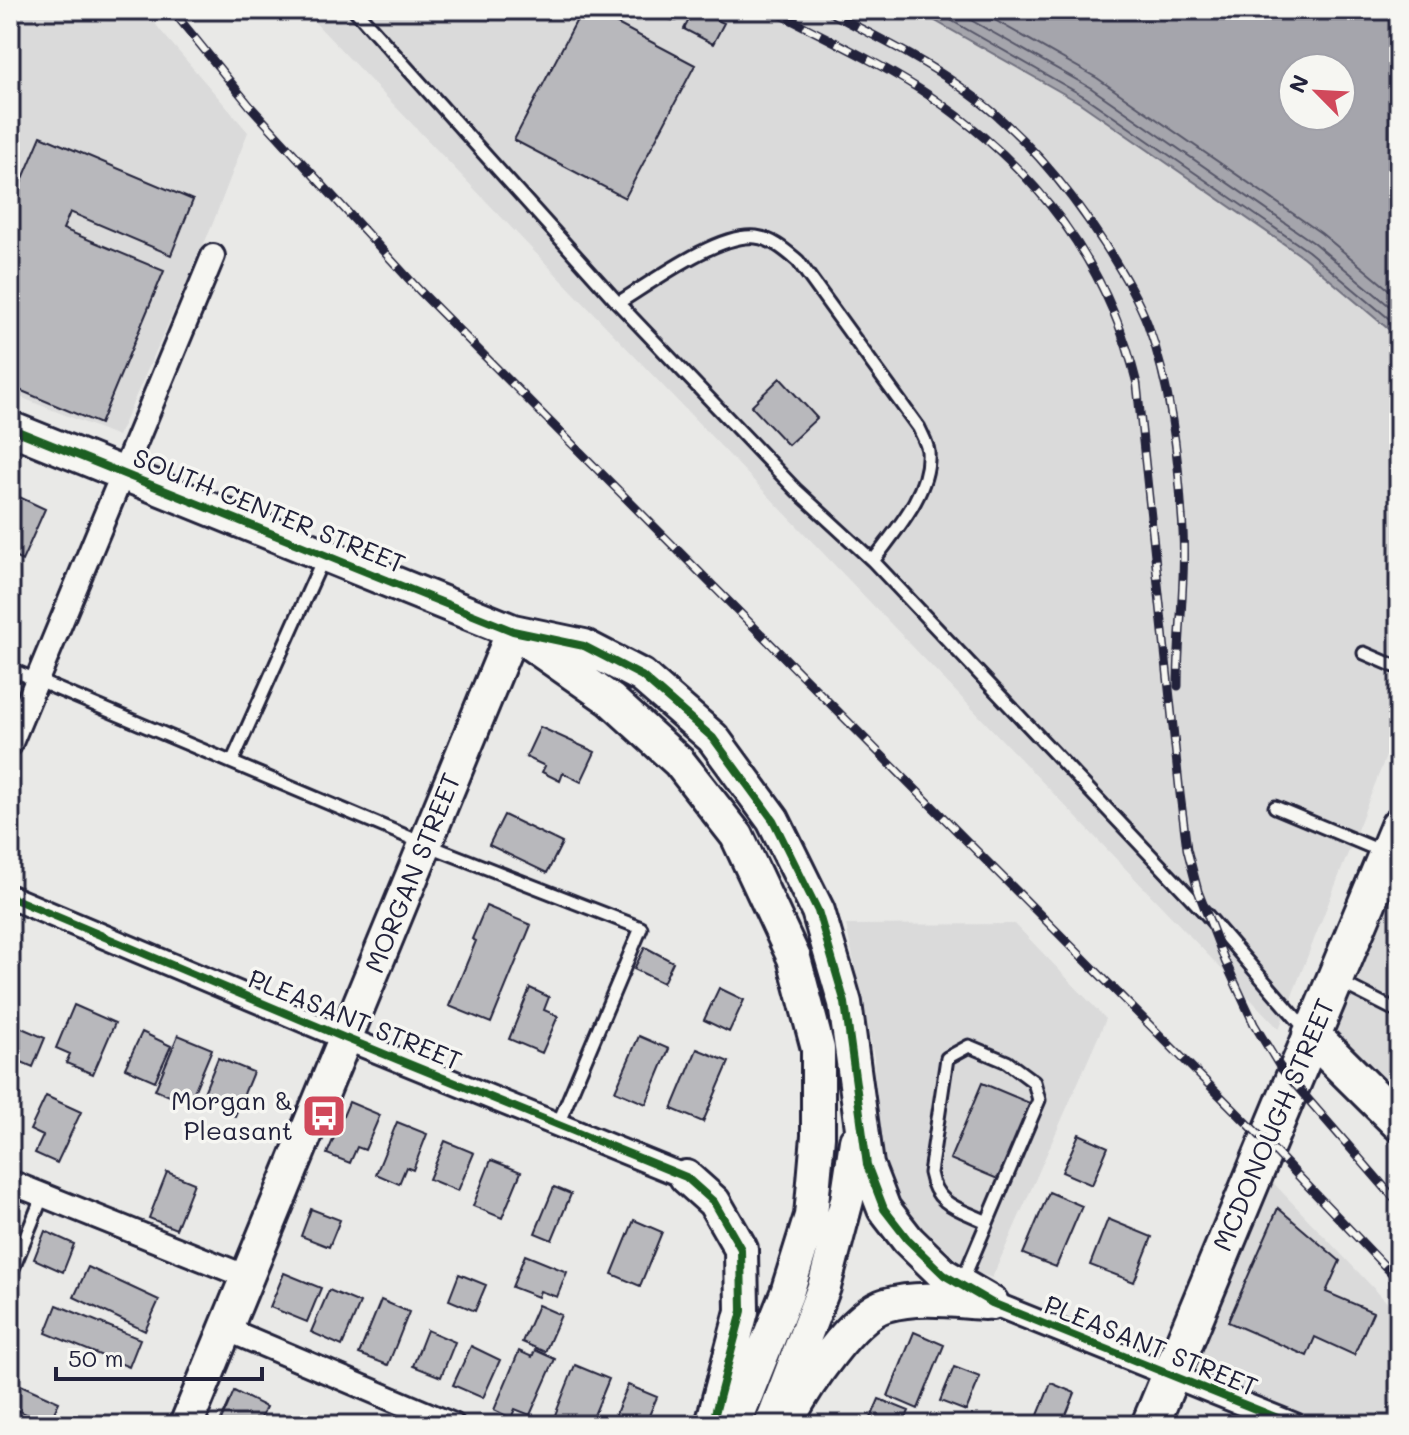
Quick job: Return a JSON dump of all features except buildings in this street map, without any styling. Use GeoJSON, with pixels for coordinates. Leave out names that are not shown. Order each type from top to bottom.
{"type":"FeatureCollection","features":[{"type":"Feature","properties":{"kind":"main road","name":"MCDONOUGH STREET"},"geometry":{"type":"LineString","coordinates":[[1150,1425],[1393,840]]}},
{"type":"Feature","properties":{"kind":"main road"},"geometry":{"type":"LineString","coordinates":[[1311,1035],[1399,1122]]}},
{"type":"Feature","properties":{"kind":"street"},"geometry":{"type":"LineString","coordinates":[[10,745],[213,256]]}},
{"type":"Feature","properties":{"kind":"street","name":"SOUTH CENTER STREET"},"geometry":{"type":"LineString","coordinates":[[10,428],[513,631]]}},
{"type":"Feature","properties":{"kind":"street"},"geometry":{"type":"LineString","coordinates":[[513,631],[584,646],[642,676],[713,738],[773,820],[818,911],[845,1003],[867,1165],[884,1209],[908,1240],[935,1267],[992,1303]]}},
{"type":"Feature","properties":{"kind":"street"},"geometry":{"type":"LineString","coordinates":[[513,631],[611,700],[679,762],[737,836],[794,958],[818,1049],[818,1136],[811,1216],[787,1293],[734,1425]]}},
{"type":"Feature","properties":{"kind":"street","name":"MORGAN STREET"},"geometry":{"type":"LineString","coordinates":[[186,1425],[513,631]]}},
{"type":"Feature","properties":{"kind":"street","name":"PLEASANT STREET"},"geometry":{"type":"LineString","coordinates":[[10,897],[686,1177]]}},
{"type":"Feature","properties":{"kind":"street"},"geometry":{"type":"LineString","coordinates":[[771,1425],[824,1287],[847,1200],[859,1118]]}},
{"type":"Feature","properties":{"kind":"street"},"geometry":{"type":"LineString","coordinates":[[686,1177],[714,1202],[741,1249],[742,1311],[712,1425]]}},
{"type":"Feature","properties":{"kind":"street"},"geometry":{"type":"LineString","coordinates":[[10,1182],[247,1277]]}},
{"type":"Feature","properties":{"kind":"street"},"geometry":{"type":"LineString","coordinates":[[786,1425],[800,1398],[843,1337],[882,1306],[918,1299],[992,1303]]}},
{"type":"Feature","properties":{"kind":"street","name":"PLEASANT STREET"},"geometry":{"type":"LineString","coordinates":[[992,1303],[1295,1425]]}},
{"type":"Feature","properties":{"kind":"street"},"geometry":{"type":"LineString","coordinates":[[226,1329],[453,1425]]}},
{"type":"Feature","properties":{"kind":"lane"},"geometry":{"type":"LineString","coordinates":[[355,10],[618,303],[796,490],[873,561],[1207,915],[1311,1035]]}},
{"type":"Feature","properties":{"kind":"lane"},"geometry":{"type":"LineString","coordinates":[[618,303],[717,244],[737,236],[758,237],[773,242],[798,261],[919,428],[928,451],[923,479],[911,508],[873,561]]}},
{"type":"Feature","properties":{"kind":"lane"},"geometry":{"type":"LineString","coordinates":[[232,762],[324,554]]}},
{"type":"Feature","properties":{"kind":"lane"},"geometry":{"type":"LineString","coordinates":[[1364,653],[1399,668]]}},
{"type":"Feature","properties":{"kind":"lane"},"geometry":{"type":"LineString","coordinates":[[10,669],[425,844],[641,928],[558,1124]]}},
{"type":"Feature","properties":{"kind":"lane"},"geometry":{"type":"LineString","coordinates":[[1275,807],[1393,840]]}},
{"type":"Feature","properties":{"kind":"lane"},"geometry":{"type":"LineString","coordinates":[[1334,979],[1399,1012]]}},
{"type":"Feature","properties":{"kind":"lane"},"geometry":{"type":"LineString","coordinates":[[961,1285],[1039,1100],[1034,1082],[1007,1062],[969,1046],[947,1058],[930,1173],[933,1189],[945,1202],[987,1222]]}},
{"type":"Feature","properties":{"kind":"lane"},"geometry":{"type":"LineString","coordinates":[[10,1276],[43,1195]]}},
{"type":"Feature","properties":{"kind":"shaded area"},"geometry":{"type":"Polygon","coordinates":[[[10,10],[146,10],[248,132],[211,228],[118,436],[10,393],[10,10]]]}},
{"type":"Feature","properties":{"kind":"shaded area"},"geometry":{"type":"Polygon","coordinates":[[[303,10],[916,10],[1080,103],[1303,257],[1399,338],[1399,723],[1279,1029],[303,10]]]}},
{"type":"Feature","properties":{"kind":"shaded area"},"geometry":{"type":"Polygon","coordinates":[[[1399,865],[1399,1095],[1331,1027],[1399,865]]]}},
{"type":"Feature","properties":{"kind":"shaded area"},"geometry":{"type":"Polygon","coordinates":[[[1015,924],[1106,1019],[992,1278],[947,1262],[886,1195],[876,1151],[874,1057],[846,925],[1015,924]]]}},
{"type":"Feature","properties":{"kind":"shaded area"},"geometry":{"type":"Polygon","coordinates":[[[1263,1172],[1399,1315],[1399,1425],[1316,1425],[1184,1371],[1263,1172]]]}},
{"type":"Feature","properties":{"kind":"water"},"geometry":{"type":"Polygon","coordinates":[[[916,10],[1399,10],[1399,338],[1303,257],[1080,103],[916,10]]]}},
{"type":"Feature","properties":{"kind":"railway"},"geometry":{"type":"LineString","coordinates":[[172,10],[250,106],[419,290],[1266,1142],[1399,1281]]}},
{"type":"Feature","properties":{"kind":"railway"},"geometry":{"type":"LineString","coordinates":[[772,10],[894,74],[970,126],[1005,156],[1035,188],[1087,258],[1124,339],[1137,384],[1180,794],[1187,849],[1198,891],[1254,1024],[1280,1067],[1399,1204]]}},
{"type":"Feature","properties":{"kind":"railway"},"geometry":{"type":"LineString","coordinates":[[826,10],[942,74],[1001,119],[1074,200],[1134,294],[1148,325],[1162,371],[1178,468],[1183,559],[1178,686]]}},
{"type":"Feature","properties":{"kind":"cycle path"},"geometry":{"type":"LineString","coordinates":[[10,428],[513,631],[584,646],[642,676],[713,738],[773,820],[818,911],[845,1003],[867,1165],[884,1209],[908,1240],[944,1275],[992,1303],[1295,1425]]}},
{"type":"Feature","properties":{"kind":"cycle path"},"geometry":{"type":"LineString","coordinates":[[10,897],[686,1177],[714,1202],[741,1249],[742,1311],[712,1425]]}},
{"type":"Feature","properties":{"kind":"place","name":"Morgan & Pleasant"},"geometry":{"type":"Point","coordinates":[324,1116]}}]}
